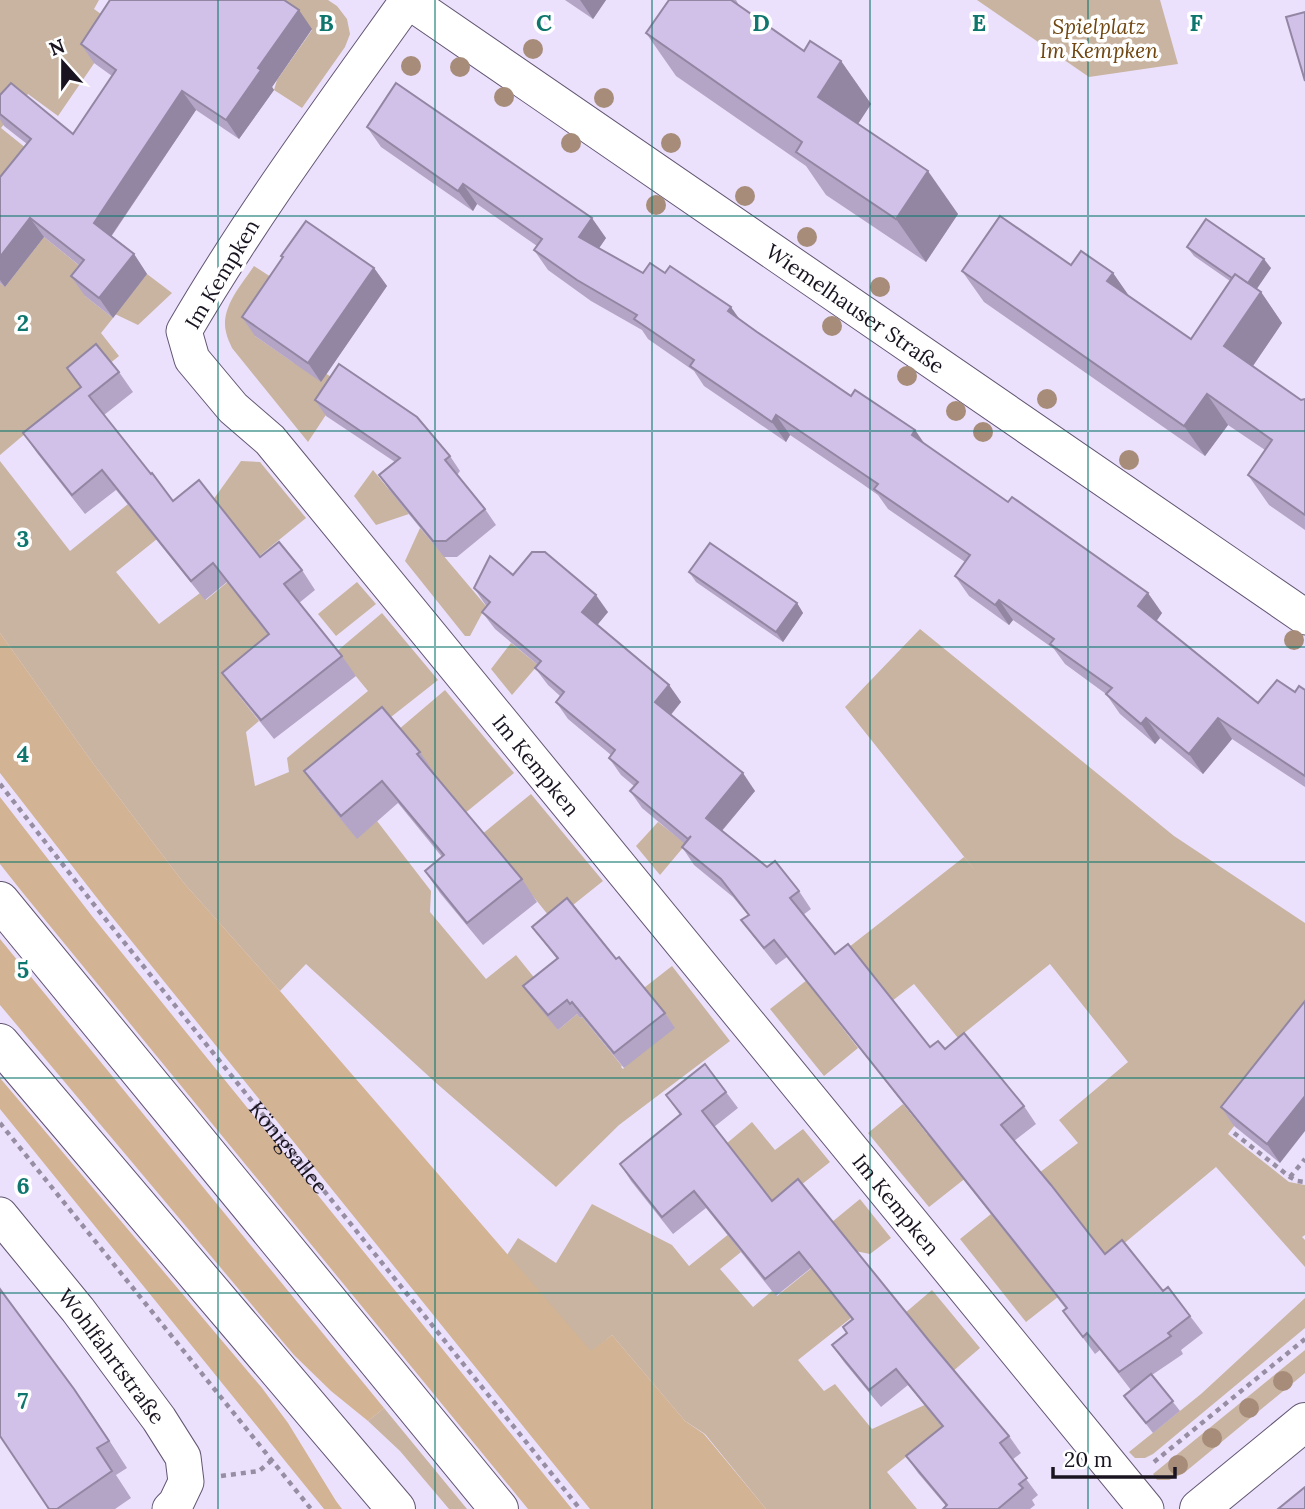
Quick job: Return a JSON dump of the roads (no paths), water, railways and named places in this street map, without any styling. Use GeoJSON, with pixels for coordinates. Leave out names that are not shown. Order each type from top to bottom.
{"type":"FeatureCollection","features":[{"type":"Feature","properties":{"kind":"main road"},"geometry":{"type":"LineString","coordinates":[[0,901],[499,1509]]}},
{"type":"Feature","properties":{"kind":"main road"},"geometry":{"type":"LineString","coordinates":[[0,1043],[396,1509]]}},
{"type":"Feature","properties":{"kind":"main road"},"geometry":{"type":"LineString","coordinates":[[1199,1509],[1305,1422]]}},
{"type":"Feature","properties":{"kind":"street","name":"Wiemelhauser Straße"},"geometry":{"type":"LineString","coordinates":[[408,0],[1305,617]]}},
{"type":"Feature","properties":{"kind":"street","name":"Im Kempken"},"geometry":{"type":"LineString","coordinates":[[408,0],[286,171],[209,288],[184,331],[192,359],[233,408],[270,440],[1136,1497]]}},
{"type":"Feature","properties":{"kind":"street","name":"Wohlfahrtstraße"},"geometry":{"type":"LineString","coordinates":[[0,1215],[78,1310],[159,1419],[183,1457],[178,1495]]}},
{"type":"Feature","properties":{"kind":"park label","name":"Spielplatz Im Kempken"},"geometry":{"type":"Point","coordinates":[1099,38]}}]}
